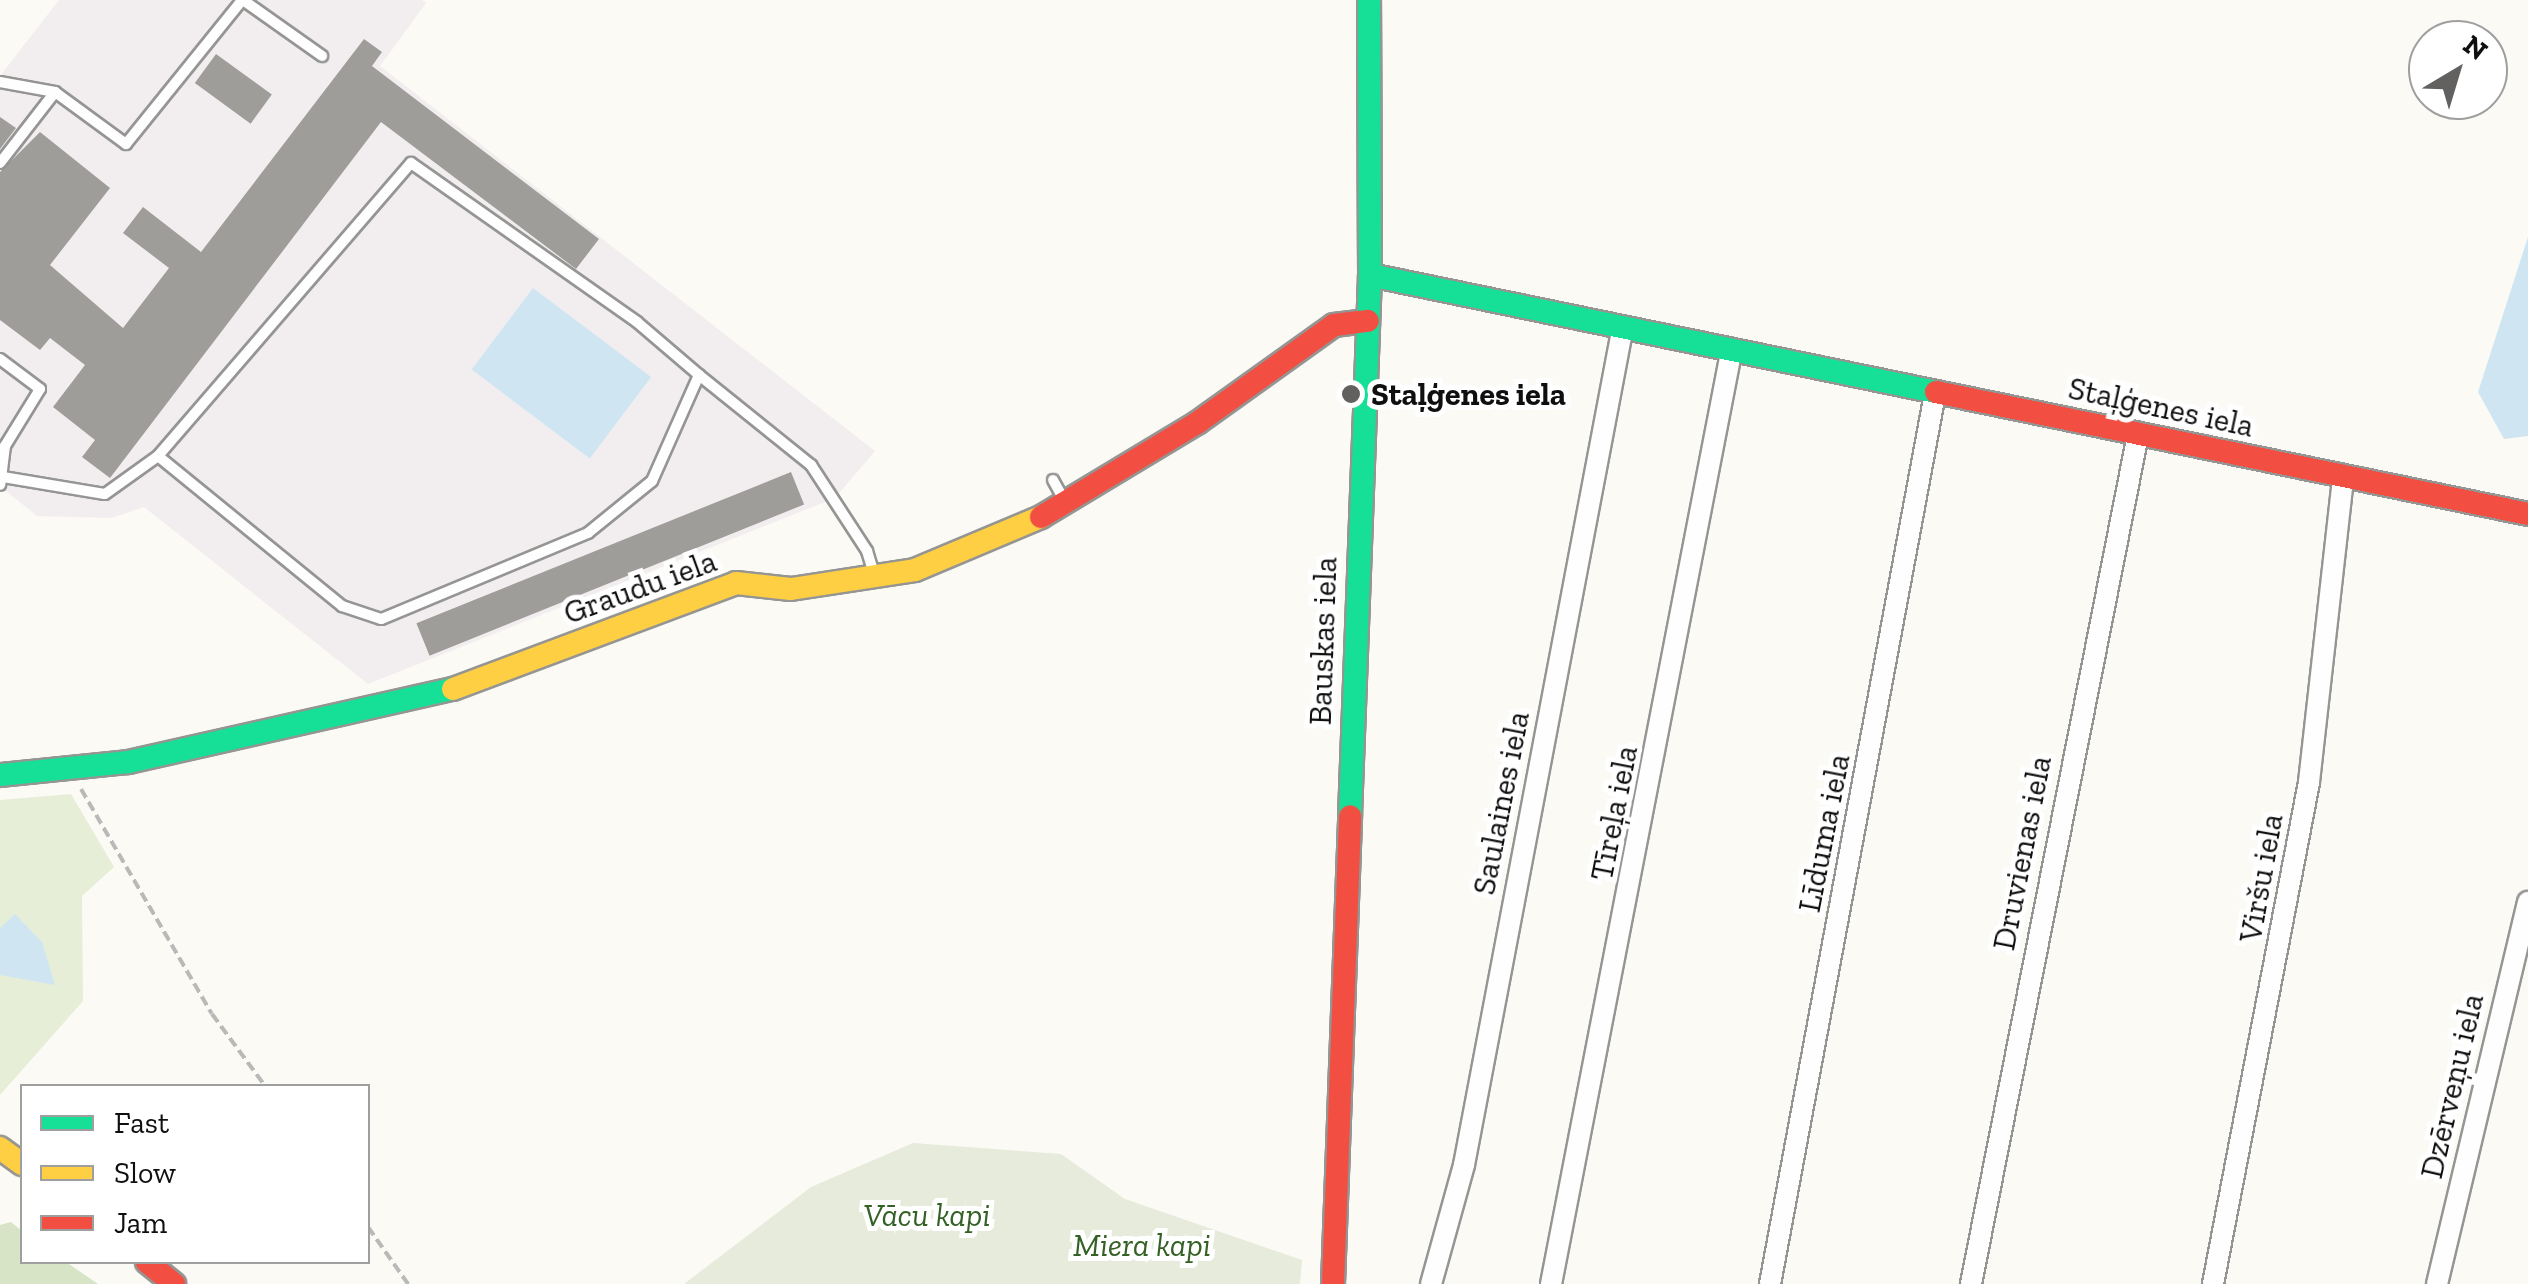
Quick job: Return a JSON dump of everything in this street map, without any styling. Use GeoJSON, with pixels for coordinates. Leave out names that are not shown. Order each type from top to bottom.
{"type":"FeatureCollection","features":[{"type":"Feature","properties":{"kind":"main road","name":"Bauskas iela"},"geometry":{"type":"LineString","coordinates":[[1332,1284],[1370,275],[1370,0]]}},
{"type":"Feature","properties":{"kind":"main road","name":"Staļģenes iela"},"geometry":{"type":"LineString","coordinates":[[1370,275],[1622,331],[2528,514]]}},
{"type":"Feature","properties":{"kind":"main road","name":"Graudu iela"},"geometry":{"type":"LineString","coordinates":[[0,775],[72,770],[436,695],[512,671],[702,591],[736,583],[791,590],[876,579],[990,544],[1202,431],[1334,325],[1368,321]]}},
{"type":"Feature","properties":{"kind":"main road"},"geometry":{"type":"LineString","coordinates":[[149,1264],[174,1284]]}},
{"type":"Feature","properties":{"kind":"street","name":"Saulaines iela"},"geometry":{"type":"LineString","coordinates":[[1431,1284],[1464,1165],[1622,331]]}},
{"type":"Feature","properties":{"kind":"street","name":"Tīreļa iela"},"geometry":{"type":"LineString","coordinates":[[1551,1284],[1731,352]]}},
{"type":"Feature","properties":{"kind":"street","name":"Līduma iela"},"geometry":{"type":"LineString","coordinates":[[1770,1284],[1936,394]]}},
{"type":"Feature","properties":{"kind":"street","name":"Druvienas iela"},"geometry":{"type":"LineString","coordinates":[[1972,1284],[2138,434]]}},
{"type":"Feature","properties":{"kind":"street","name":"Viršu iela"},"geometry":{"type":"LineString","coordinates":[[2213,1284],[2309,782],[2343,478]]}},
{"type":"Feature","properties":{"kind":"street","name":"Dzērveņu iela"},"geometry":{"type":"LineString","coordinates":[[2436,1284],[2528,902]]}},
{"type":"Feature","properties":{"kind":"lane"},"geometry":{"type":"LineString","coordinates":[[0,82],[55,92],[126,144],[243,0],[322,56]]}},
{"type":"Feature","properties":{"kind":"lane"},"geometry":{"type":"LineString","coordinates":[[0,163],[55,92]]}},
{"type":"Feature","properties":{"kind":"lane"},"geometry":{"type":"LineString","coordinates":[[0,359],[40,390],[3,444],[2,481],[105,494],[158,456],[411,163],[637,322],[811,465],[867,551],[876,579]]}},
{"type":"Feature","properties":{"kind":"lane"},"geometry":{"type":"LineString","coordinates":[[158,456],[342,606],[382,618],[588,532],[652,482],[699,375]]}},
{"type":"Feature","properties":{"kind":"lane"},"geometry":{"type":"LineString","coordinates":[[1053,480],[1066,504]]}},
{"type":"Feature","properties":{"kind":"path"},"geometry":{"type":"LineString","coordinates":[[72,770],[212,1014],[264,1084]]}},
{"type":"Feature","properties":{"kind":"path"},"geometry":{"type":"LineString","coordinates":[[370,1229],[408,1284]]}},
{"type":"Feature","properties":{"kind":"shaded area"},"geometry":{"type":"Polygon","coordinates":[[[59,0],[422,0],[426,3],[380,66],[875,451],[835,498],[368,684],[144,507],[111,518],[37,516],[0,486],[0,76],[59,0]]]}},
{"type":"Feature","properties":{"kind":"green space"},"geometry":{"type":"Polygon","coordinates":[[[71,794],[114,867],[82,896],[83,1001],[0,1095],[0,800],[71,794]]]}},
{"type":"Feature","properties":{"kind":"green space","name":"Vācu kapi"},"geometry":{"type":"Polygon","coordinates":[[[913,1143],[1061,1154],[1125,1199],[1302,1260],[1300,1284],[684,1284],[811,1187],[913,1143]]]}},
{"type":"Feature","properties":{"kind":"green space"},"geometry":{"type":"Polygon","coordinates":[[[11,1222],[20,1229],[20,1264],[69,1264],[98,1284],[0,1284],[0,1225],[11,1222]]]}},
{"type":"Feature","properties":{"kind":"water"},"geometry":{"type":"Polygon","coordinates":[[[2528,237],[2528,436],[2504,439],[2478,392],[2528,237]]]}},
{"type":"Feature","properties":{"kind":"water"},"geometry":{"type":"Polygon","coordinates":[[[533,288],[651,377],[590,459],[472,369],[533,288]]]}},
{"type":"Feature","properties":{"kind":"water"},"geometry":{"type":"Polygon","coordinates":[[[15,914],[42,942],[55,985],[0,975],[0,928],[15,914]]]}},
{"type":"Feature","properties":{"kind":"building"},"geometry":{"type":"Polygon","coordinates":[[[364,39],[382,52],[372,66],[599,239],[576,269],[381,122],[110,478],[82,457],[95,440],[53,407],[85,365],[50,338],[40,350],[0,320],[0,172],[40,132],[110,188],[50,265],[123,328],[169,268],[123,233],[143,207],[201,252],[364,39]]]}},
{"type":"Feature","properties":{"kind":"building"},"geometry":{"type":"Polygon","coordinates":[[[216,54],[272,95],[251,124],[195,83],[216,54]]]}},
{"type":"Feature","properties":{"kind":"building"},"geometry":{"type":"Polygon","coordinates":[[[0,117],[16,128],[0,149],[0,117]]]}},
{"type":"Feature","properties":{"kind":"building"},"geometry":{"type":"Polygon","coordinates":[[[791,472],[804,504],[430,656],[416,623],[791,472]]]}},
{"type":"Feature","properties":{"kind":"traffic: fast"},"geometry":{"type":"LineString","coordinates":[[1350,816],[1370,275],[1369,0]]}},
{"type":"Feature","properties":{"kind":"traffic: fast"},"geometry":{"type":"LineString","coordinates":[[1370,275],[1936,392]]}},
{"type":"Feature","properties":{"kind":"traffic: fast"},"geometry":{"type":"LineString","coordinates":[[0,775],[128,762],[453,689]]}},
{"type":"Feature","properties":{"kind":"traffic: slow"},"geometry":{"type":"LineString","coordinates":[[453,689],[736,583],[791,589],[915,570],[1041,517]]}},
{"type":"Feature","properties":{"kind":"traffic: slow"},"geometry":{"type":"LineString","coordinates":[[0,1148],[20,1163]]}},
{"type":"Feature","properties":{"kind":"traffic: jam"},"geometry":{"type":"LineString","coordinates":[[1041,517],[1197,423],[1334,325],[1368,321]]}},
{"type":"Feature","properties":{"kind":"traffic: jam"},"geometry":{"type":"LineString","coordinates":[[1936,392],[2528,514]]}},
{"type":"Feature","properties":{"kind":"traffic: jam"},"geometry":{"type":"LineString","coordinates":[[1333,1284],[1350,816]]}},
{"type":"Feature","properties":{"kind":"traffic: jam"},"geometry":{"type":"LineString","coordinates":[[149,1264],[174,1284]]}},
{"type":"Feature","properties":{"kind":"place","name":"Staļģenes iela"},"geometry":{"type":"Point","coordinates":[1351,394]}},
{"type":"Feature","properties":{"kind":"park label","name":"Miera kapi"},"geometry":{"type":"Point","coordinates":[1142,1245]}}]}
